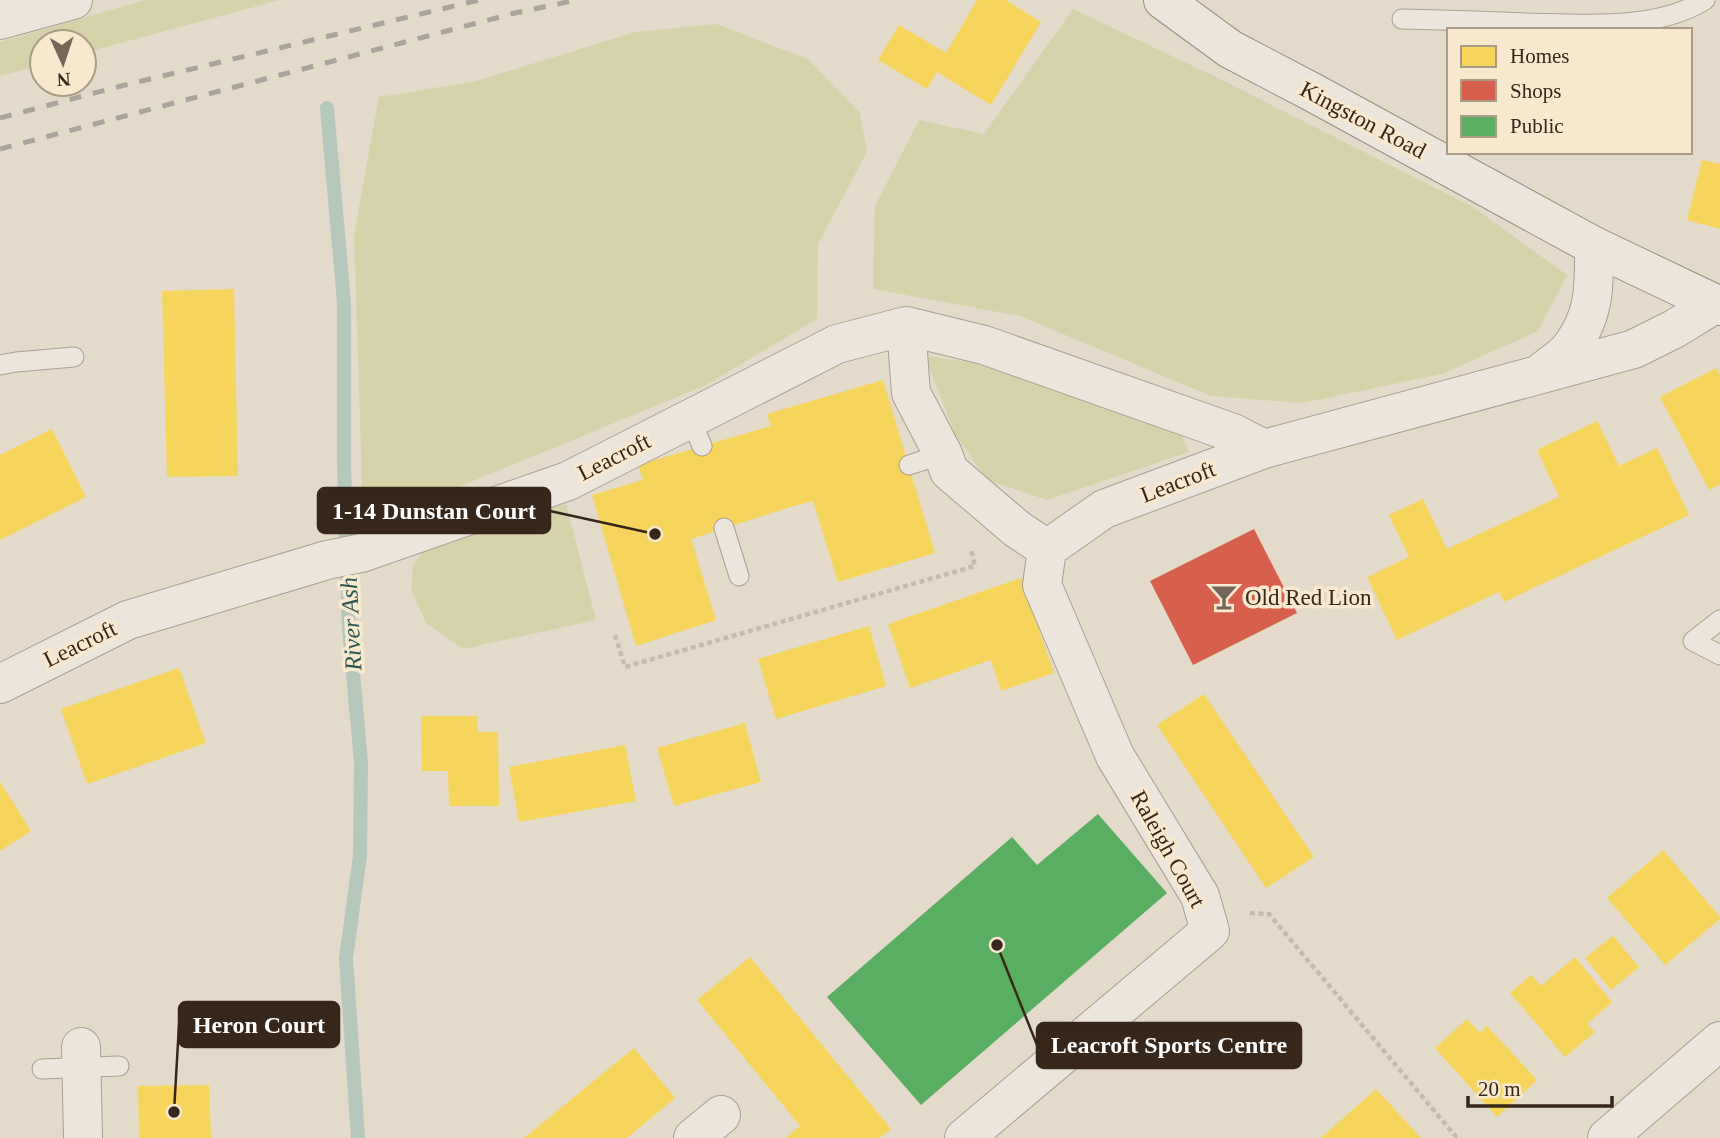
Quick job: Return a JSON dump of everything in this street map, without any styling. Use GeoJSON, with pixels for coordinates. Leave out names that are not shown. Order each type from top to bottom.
{"type":"FeatureCollection","features":[{"type":"Feature","properties":{"kind":"street"},"geometry":{"type":"LineString","coordinates":[[0,20],[73,0]]}},
{"type":"Feature","properties":{"kind":"street","name":"Kingston Road"},"geometry":{"type":"LineString","coordinates":[[1163,0],[1230,49],[1594,246],[1718,305]]}},
{"type":"Feature","properties":{"kind":"street","name":"Leacroft"},"geometry":{"type":"LineString","coordinates":[[1540,373],[1570,349],[1588,319],[1594,284],[1594,246]]}},
{"type":"Feature","properties":{"kind":"street","name":"Leacroft"},"geometry":{"type":"LineString","coordinates":[[1047,549],[1104,509],[1264,449],[1634,349],[1718,305]]}},
{"type":"Feature","properties":{"kind":"street"},"geometry":{"type":"LineString","coordinates":[[906,326],[911,393],[926,460],[949,471],[1017,529],[1047,549]]}},
{"type":"Feature","properties":{"kind":"street","name":"Leacroft"},"geometry":{"type":"LineString","coordinates":[[0,684],[128,620],[344,556],[568,481],[696,432],[836,344],[906,326],[984,345],[1233,433],[1264,449]]}},
{"type":"Feature","properties":{"kind":"street","name":"Raleigh Court"},"geometry":{"type":"LineString","coordinates":[[964,1138],[1210,931],[1200,896],[1115,755],[1042,585],[1047,549]]}},
{"type":"Feature","properties":{"kind":"street"},"geometry":{"type":"LineString","coordinates":[[1607,1138],[1720,1041]]}},
{"type":"Feature","properties":{"kind":"street"},"geometry":{"type":"LineString","coordinates":[[81,1057],[83,1138]]}},
{"type":"Feature","properties":{"kind":"lane"},"geometry":{"type":"LineString","coordinates":[[1402,19],[1609,25],[1668,16],[1690,10],[1705,0]]}},
{"type":"Feature","properties":{"kind":"lane"},"geometry":{"type":"LineString","coordinates":[[0,365],[74,357]]}},
{"type":"Feature","properties":{"kind":"lane"},"geometry":{"type":"LineString","coordinates":[[724,528],[739,576]]}},
{"type":"Feature","properties":{"kind":"lane"},"geometry":{"type":"LineString","coordinates":[[1720,620],[1693,641],[1720,655]]}},
{"type":"Feature","properties":{"kind":"lane"},"geometry":{"type":"LineString","coordinates":[[42,1069],[81,1057],[119,1066]]}},
{"type":"Feature","properties":{"kind":"path"},"geometry":{"type":"LineString","coordinates":[[615,635],[625,667],[975,566],[969,542]]}},
{"type":"Feature","properties":{"kind":"path"},"geometry":{"type":"LineString","coordinates":[[1203,911],[1269,914],[1457,1138]]}},
{"type":"Feature","properties":{"kind":"shaded area"},"geometry":{"type":"Polygon","coordinates":[[[145,0],[280,0],[98,49],[98,28],[48,28],[145,0]]]}},
{"type":"Feature","properties":{"kind":"shaded area"},"geometry":{"type":"Polygon","coordinates":[[[1073,9],[1216,77],[1473,207],[1567,275],[1538,331],[1442,374],[1302,403],[1211,396],[1020,316],[873,289],[875,206],[919,120],[984,134],[1073,9]]]}},
{"type":"Feature","properties":{"kind":"shaded area"},"geometry":{"type":"Polygon","coordinates":[[[716,24],[808,59],[860,113],[867,152],[818,244],[817,319],[706,385],[432,498],[363,514],[354,235],[379,97],[476,81],[635,32],[716,24]]]}},
{"type":"Feature","properties":{"kind":"shaded area"},"geometry":{"type":"Polygon","coordinates":[[[28,34],[28,69],[0,76],[0,42],[28,34]]]}},
{"type":"Feature","properties":{"kind":"shaded area"},"geometry":{"type":"Polygon","coordinates":[[[925,356],[1005,367],[1179,430],[1189,452],[1047,500],[987,480],[955,434],[925,356]]]}},
{"type":"Feature","properties":{"kind":"shaded area"},"geometry":{"type":"Polygon","coordinates":[[[566,504],[596,620],[463,649],[426,623],[411,589],[413,565],[429,544],[566,504]]]}},
{"type":"Feature","properties":{"kind":"building: Homes"},"geometry":{"type":"Polygon","coordinates":[[[977,0],[1006,0],[1041,22],[991,105],[937,72],[927,89],[878,60],[899,25],[946,53],[977,0]]]}},
{"type":"Feature","properties":{"kind":"building: Homes"},"geometry":{"type":"Polygon","coordinates":[[[1702,160],[1720,164],[1720,229],[1687,220],[1702,160]]]}},
{"type":"Feature","properties":{"kind":"building: Homes"},"geometry":{"type":"Polygon","coordinates":[[[234,289],[238,476],[167,477],[162,291],[234,289]]]}},
{"type":"Feature","properties":{"kind":"building: Homes"},"geometry":{"type":"Polygon","coordinates":[[[1716,368],[1720,375],[1720,484],[1709,490],[1660,397],[1716,368]]]}},
{"type":"Feature","properties":{"kind":"building: Homes"},"geometry":{"type":"Polygon","coordinates":[[[883,380],[935,553],[838,582],[813,501],[794,506],[691,539],[716,620],[636,646],[592,495],[643,480],[638,465],[771,426],[767,414],[883,380]]]}},
{"type":"Feature","properties":{"kind":"building: Homes"},"geometry":{"type":"Polygon","coordinates":[[[1597,421],[1619,466],[1657,448],[1689,515],[1504,602],[1499,592],[1397,640],[1367,577],[1409,557],[1389,515],[1423,499],[1447,549],[1559,497],[1537,450],[1597,421]]]}},
{"type":"Feature","properties":{"kind":"building: Homes"},"geometry":{"type":"Polygon","coordinates":[[[52,429],[86,497],[0,540],[0,455],[52,429]]]}},
{"type":"Feature","properties":{"kind":"building: Homes"},"geometry":{"type":"Polygon","coordinates":[[[1021,578],[1054,673],[1001,691],[991,660],[910,688],[888,624],[1021,578]]]}},
{"type":"Feature","properties":{"kind":"building: Homes"},"geometry":{"type":"Polygon","coordinates":[[[869,626],[886,686],[776,719],[758,659],[869,626]]]}},
{"type":"Feature","properties":{"kind":"building: Homes"},"geometry":{"type":"Polygon","coordinates":[[[179,668],[206,743],[87,784],[61,709],[179,668]]]}},
{"type":"Feature","properties":{"kind":"building: Homes"},"geometry":{"type":"Polygon","coordinates":[[[1204,694],[1314,857],[1266,888],[1157,725],[1204,694]]]}},
{"type":"Feature","properties":{"kind":"building: Homes"},"geometry":{"type":"Polygon","coordinates":[[[421,716],[477,716],[478,732],[498,732],[499,806],[449,806],[448,771],[422,771],[421,716]]]}},
{"type":"Feature","properties":{"kind":"building: Homes"},"geometry":{"type":"Polygon","coordinates":[[[745,723],[761,782],[674,806],[657,748],[745,723]]]}},
{"type":"Feature","properties":{"kind":"building: Homes"},"geometry":{"type":"Polygon","coordinates":[[[625,745],[636,801],[519,822],[509,767],[625,745]]]}},
{"type":"Feature","properties":{"kind":"building: Homes"},"geometry":{"type":"Polygon","coordinates":[[[0,782],[31,831],[0,851],[0,782]]]}},
{"type":"Feature","properties":{"kind":"building: Homes"},"geometry":{"type":"Polygon","coordinates":[[[1663,850],[1720,917],[1665,965],[1607,898],[1663,850]]]}},
{"type":"Feature","properties":{"kind":"building: Homes"},"geometry":{"type":"Polygon","coordinates":[[[1613,936],[1639,967],[1611,990],[1585,958],[1613,936]]]}},
{"type":"Feature","properties":{"kind":"building: Homes"},"geometry":{"type":"Polygon","coordinates":[[[750,957],[891,1129],[879,1138],[786,1138],[800,1126],[697,1000],[750,957]]]}},
{"type":"Feature","properties":{"kind":"building: Homes"},"geometry":{"type":"Polygon","coordinates":[[[1575,957],[1612,1002],[1587,1024],[1595,1032],[1565,1057],[1510,993],[1531,975],[1541,986],[1575,957]]]}},
{"type":"Feature","properties":{"kind":"building: Homes"},"geometry":{"type":"Polygon","coordinates":[[[1467,1019],[1480,1033],[1487,1026],[1537,1080],[1497,1117],[1435,1048],[1467,1019]]]}},
{"type":"Feature","properties":{"kind":"building: Homes"},"geometry":{"type":"Polygon","coordinates":[[[634,1048],[675,1098],[627,1138],[524,1138],[634,1048]]]}},
{"type":"Feature","properties":{"kind":"building: Homes"},"geometry":{"type":"Polygon","coordinates":[[[209,1085],[211,1138],[139,1138],[138,1086],[209,1085]]]}},
{"type":"Feature","properties":{"kind":"building: Homes"},"geometry":{"type":"Polygon","coordinates":[[[1376,1089],[1421,1138],[1321,1138],[1376,1089]]]}},
{"type":"Feature","properties":{"kind":"building: Shops","name":"Old Red Lion"},"geometry":{"type":"Polygon","coordinates":[[[1254,529],[1297,613],[1193,665],[1150,581],[1254,529]]]}},
{"type":"Feature","properties":{"kind":"building: Public"},"geometry":{"type":"Polygon","coordinates":[[[1098,814],[1167,893],[921,1105],[827,997],[1012,837],[1037,865],[1098,814]]]}},
{"type":"Feature","properties":{"kind":"waterway","name":"River Ash"},"geometry":{"type":"LineString","coordinates":[[327,108],[344,303],[344,465],[349,629],[361,762],[360,856],[346,958],[358,1138]]}},
{"type":"Feature","properties":{"kind":"railway"},"geometry":{"type":"LineString","coordinates":[[0,118],[121,86],[479,0]]}},
{"type":"Feature","properties":{"kind":"railway"},"geometry":{"type":"LineString","coordinates":[[0,149],[515,13],[577,0]]}},
{"type":"Feature","properties":{"kind":"place","name":"1-14 Dunstan Court"},"geometry":{"type":"Point","coordinates":[655,534]}},
{"type":"Feature","properties":{"kind":"place","name":"Old Red Lion"},"geometry":{"type":"Point","coordinates":[1224,597]}},
{"type":"Feature","properties":{"kind":"place","name":"Leacroft Sports Centre"},"geometry":{"type":"Point","coordinates":[997,945]}},
{"type":"Feature","properties":{"kind":"place","name":"Heron Court"},"geometry":{"type":"Point","coordinates":[174,1112]}}]}
